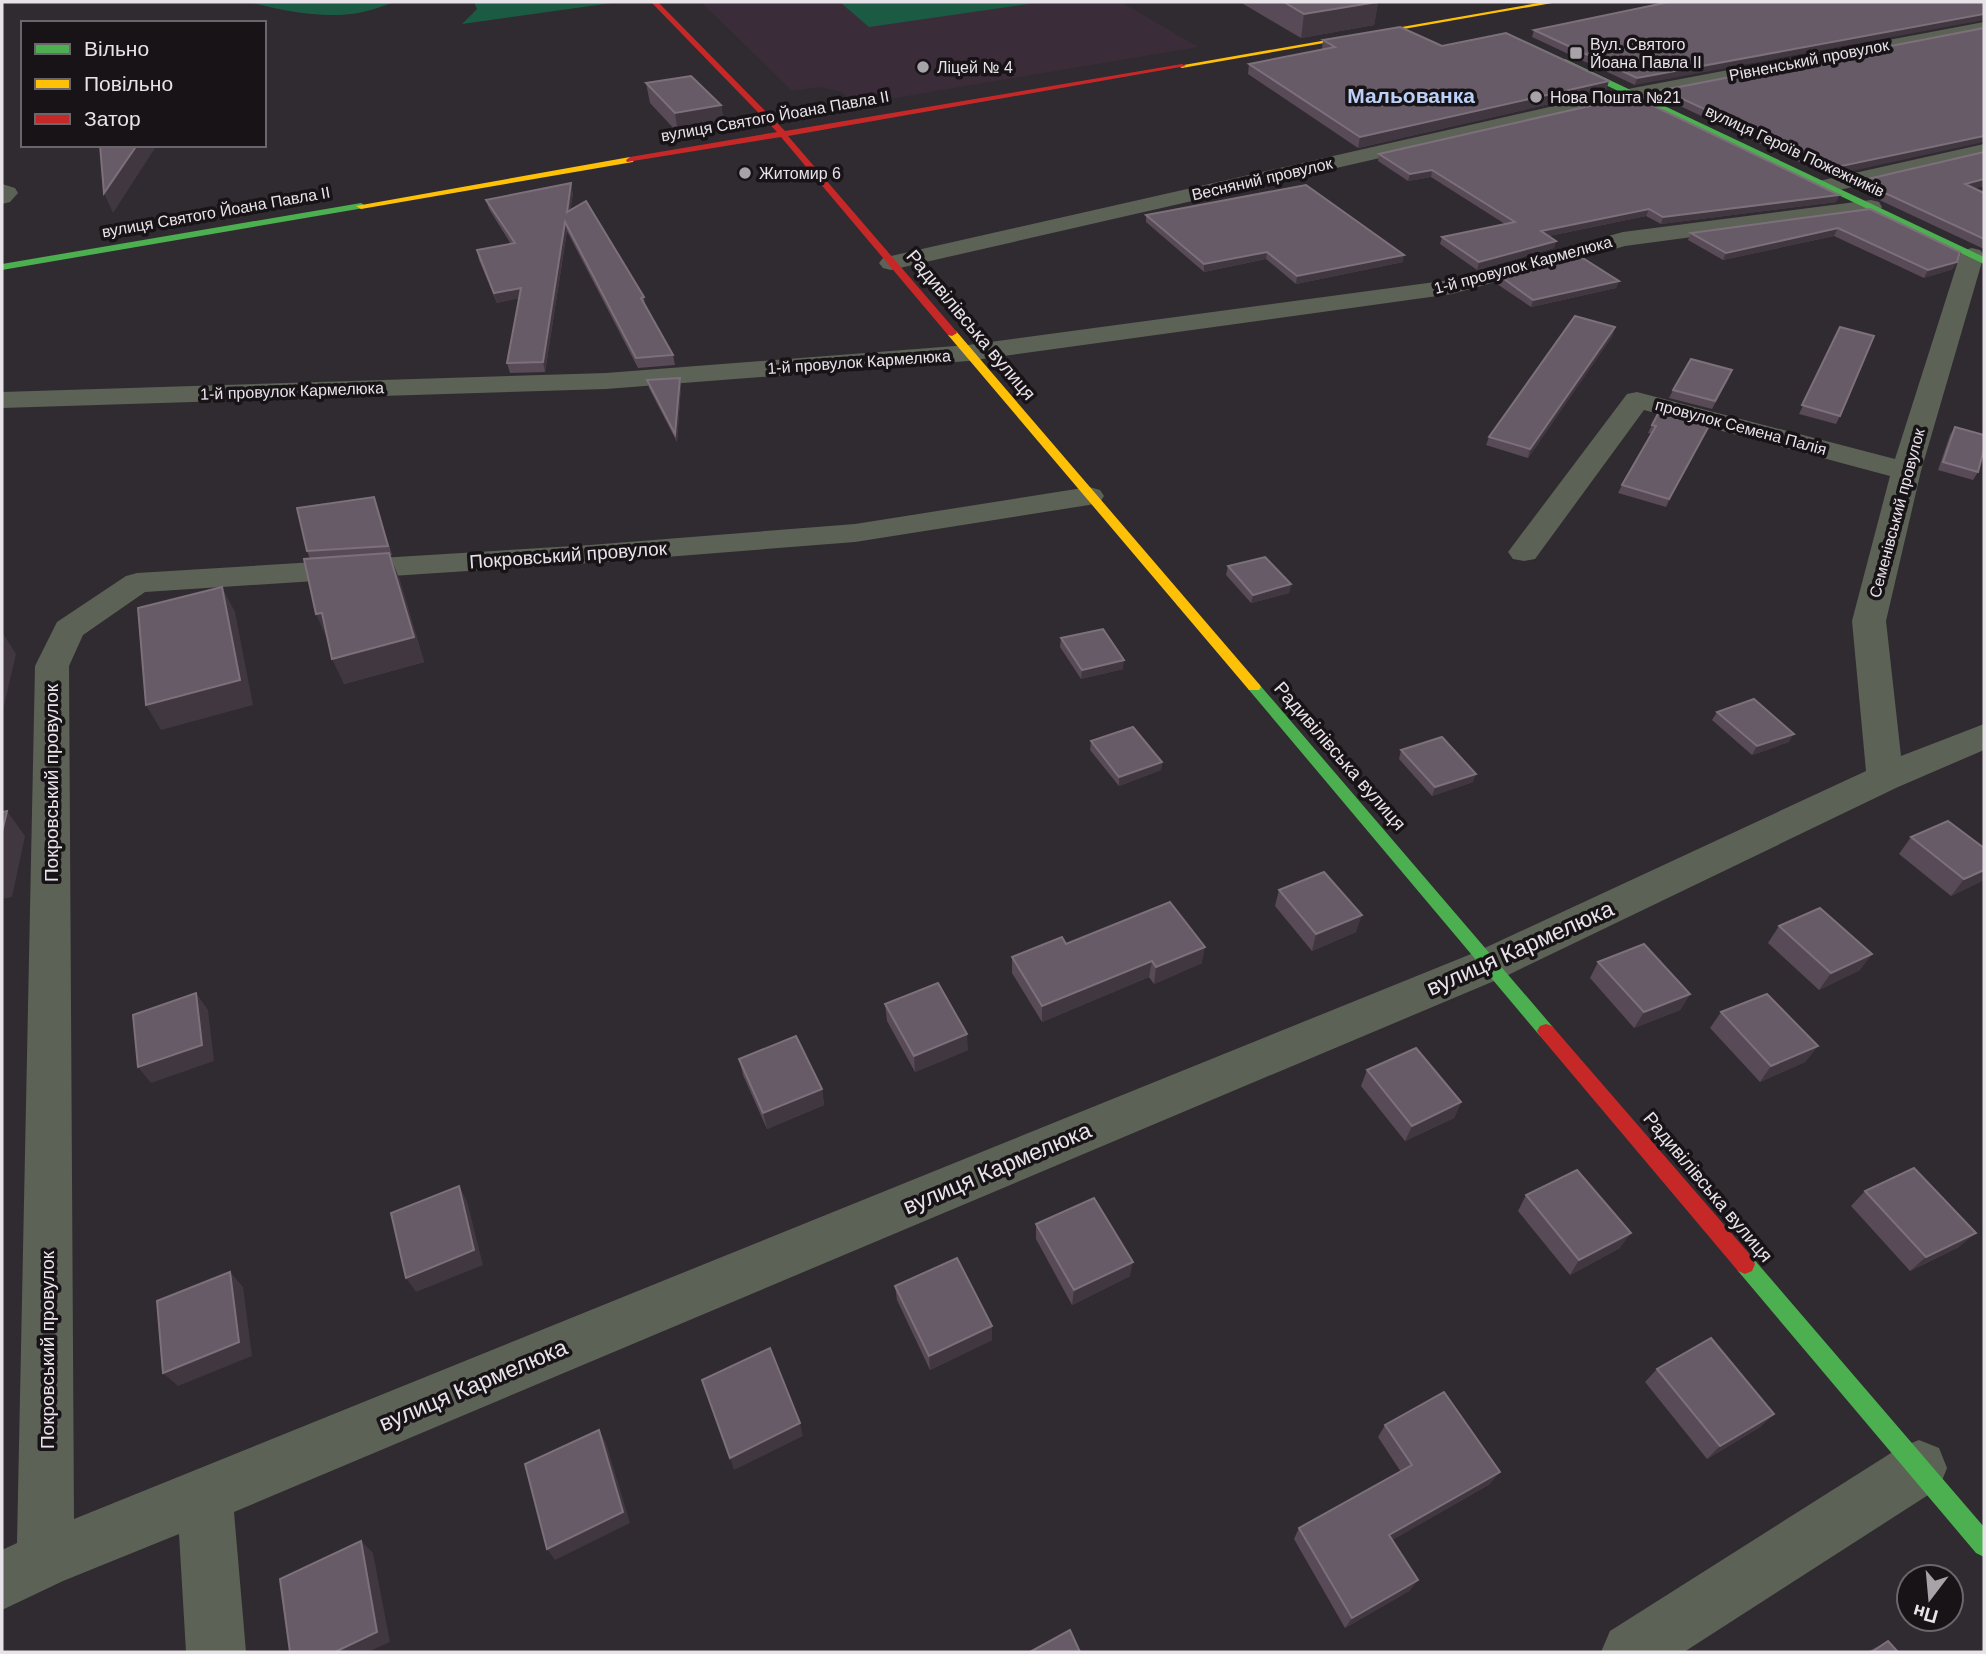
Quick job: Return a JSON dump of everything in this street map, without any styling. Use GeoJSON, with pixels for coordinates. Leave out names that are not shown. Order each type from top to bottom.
{"type":"FeatureCollection","features":[{"type":"Feature","properties":{"kind":"street","name":"Радивілівська вулиця"},"geometry":{"type":"LineString","coordinates":[[654,2],[781,132],[1984,1545]]}},
{"type":"Feature","properties":{"kind":"street","name":"вулиця Святого Йоана Павла II"},"geometry":{"type":"LineString","coordinates":[[2,267],[1555,2]]}},
{"type":"Feature","properties":{"kind":"street"},"geometry":{"type":"LineString","coordinates":[[1449,6],[1492,27]]}},
{"type":"Feature","properties":{"kind":"street","name":"Рівненський провулок"},"geometry":{"type":"LineString","coordinates":[[1633,93],[1984,27]]}},
{"type":"Feature","properties":{"kind":"street","name":"вулиця Героїв Пожежників"},"geometry":{"type":"LineString","coordinates":[[1549,54],[1978,258]]}},
{"type":"Feature","properties":{"kind":"street","name":"Весняний провулок"},"geometry":{"type":"LineString","coordinates":[[891,264],[1633,93]]}},
{"type":"Feature","properties":{"kind":"street"},"geometry":{"type":"LineString","coordinates":[[1827,186],[1984,150]]}},
{"type":"Feature","properties":{"kind":"street"},"geometry":{"type":"LineString","coordinates":[[2,191],[6,193],[2,197]]}},
{"type":"Feature","properties":{"kind":"street","name":"1-й провулок Кармелюка"},"geometry":{"type":"LineString","coordinates":[[2,400],[606,381],[968,354],[1452,287],[1623,239],[1871,207]]}},
{"type":"Feature","properties":{"kind":"street","name":"Семенівський провулок"},"geometry":{"type":"LineString","coordinates":[[1885,778],[1870,621],[1906,471],[1978,258]]}},
{"type":"Feature","properties":{"kind":"street","name":"провулок Семена Палія"},"geometry":{"type":"LineString","coordinates":[[1524,552],[1637,400],[1906,471]]}},
{"type":"Feature","properties":{"kind":"street","name":"Покровський провулок"},"geometry":{"type":"LineString","coordinates":[[46,1559],[51,666],[69,629],[137,583],[590,554],[855,533],[1089,496]]}},
{"type":"Feature","properties":{"kind":"street","name":"вулиця Кармелюка"},"geometry":{"type":"LineString","coordinates":[[2,1581],[46,1559],[205,1496],[1491,964],[1885,778],[1984,736]]}},
{"type":"Feature","properties":{"kind":"street"},"geometry":{"type":"LineString","coordinates":[[1631,1652],[1919,1468]]}},
{"type":"Feature","properties":{"kind":"street"},"geometry":{"type":"LineString","coordinates":[[205,1496],[216,1652]]}},
{"type":"Feature","properties":{"kind":"shaded area","name":"Ліцей № 4"},"geometry":{"type":"Polygon","coordinates":[[[701,2],[1121,2],[1198,47],[860,104],[839,91],[819,87],[792,91],[701,2]]]}},
{"type":"Feature","properties":{"kind":"green space"},"geometry":{"type":"Polygon","coordinates":[[[249,2],[396,2],[345,15],[317,15],[249,2]]]}},
{"type":"Feature","properties":{"kind":"green space"},"geometry":{"type":"Polygon","coordinates":[[[474,2],[619,2],[462,24],[477,9],[474,2]]]}},
{"type":"Feature","properties":{"kind":"green space"},"geometry":{"type":"Polygon","coordinates":[[[840,2],[1042,2],[869,27],[840,2]]]}},
{"type":"Feature","properties":{"kind":"building"},"geometry":{"type":"Polygon","coordinates":[[[1284,2],[1377,2],[1304,14],[1284,2]]]}},
{"type":"Feature","properties":{"kind":"building"},"geometry":{"type":"Polygon","coordinates":[[[1669,2],[1984,2],[1984,14],[1637,78],[1534,30],[1669,2]]]}},
{"type":"Feature","properties":{"kind":"building"},"geometry":{"type":"Polygon","coordinates":[[[1400,27],[1442,46],[1506,33],[1609,81],[1360,137],[1249,64],[1335,47],[1323,40],[1400,27]]]}},
{"type":"Feature","properties":{"kind":"building"},"geometry":{"type":"Polygon","coordinates":[[[1984,28],[1984,136],[1832,168],[1663,90],[1984,28]]]}},
{"type":"Feature","properties":{"kind":"building"},"geometry":{"type":"Polygon","coordinates":[[[691,76],[721,105],[675,113],[646,83],[691,76]]]}},
{"type":"Feature","properties":{"kind":"building"},"geometry":{"type":"Polygon","coordinates":[[[1633,96],[1839,195],[1663,217],[1649,209],[1541,231],[1556,241],[1479,262],[1442,237],[1515,222],[1432,170],[1410,174],[1379,154],[1633,96]]]}},
{"type":"Feature","properties":{"kind":"building"},"geometry":{"type":"Polygon","coordinates":[[[100,147],[136,147],[104,193],[100,147]]]}},
{"type":"Feature","properties":{"kind":"building"},"geometry":{"type":"Polygon","coordinates":[[[1984,152],[1984,179],[1965,184],[1984,193],[1984,239],[1859,181],[1984,152]]]}},
{"type":"Feature","properties":{"kind":"building"},"geometry":{"type":"Polygon","coordinates":[[[571,183],[567,212],[586,201],[644,297],[641,298],[673,355],[636,358],[565,222],[543,362],[507,363],[521,288],[494,293],[477,250],[515,243],[486,200],[571,183]]]}},
{"type":"Feature","properties":{"kind":"building"},"geometry":{"type":"Polygon","coordinates":[[[1306,185],[1404,255],[1297,276],[1267,252],[1204,264],[1146,215],[1306,185]]]}},
{"type":"Feature","properties":{"kind":"building"},"geometry":{"type":"Polygon","coordinates":[[[1870,209],[1960,252],[1957,262],[1928,270],[1838,228],[1726,253],[1691,233],[1870,209]]]}},
{"type":"Feature","properties":{"kind":"building"},"geometry":{"type":"Polygon","coordinates":[[[1578,255],[1619,281],[1533,300],[1500,276],[1578,255]]]}},
{"type":"Feature","properties":{"kind":"building"},"geometry":{"type":"Polygon","coordinates":[[[1575,316],[1615,327],[1530,449],[1489,437],[1575,316]]]}},
{"type":"Feature","properties":{"kind":"building"},"geometry":{"type":"Polygon","coordinates":[[[1840,327],[1874,336],[1840,416],[1802,405],[1840,327]]]}},
{"type":"Feature","properties":{"kind":"building"},"geometry":{"type":"Polygon","coordinates":[[[1691,359],[1732,370],[1715,401],[1673,390],[1691,359]]]}},
{"type":"Feature","properties":{"kind":"building"},"geometry":{"type":"Polygon","coordinates":[[[680,378],[675,434],[647,380],[680,378]]]}},
{"type":"Feature","properties":{"kind":"building"},"geometry":{"type":"Polygon","coordinates":[[[1661,408],[1711,422],[1669,499],[1622,485],[1656,426],[1652,425],[1661,408]]]}},
{"type":"Feature","properties":{"kind":"building"},"geometry":{"type":"Polygon","coordinates":[[[1955,427],[1984,435],[1984,449],[1978,472],[1943,462],[1955,427]]]}},
{"type":"Feature","properties":{"kind":"building"},"geometry":{"type":"Polygon","coordinates":[[[374,497],[388,546],[307,551],[297,508],[374,497]]]}},
{"type":"Feature","properties":{"kind":"building"},"geometry":{"type":"Polygon","coordinates":[[[389,553],[414,637],[332,659],[322,613],[316,614],[304,559],[389,553]]]}},
{"type":"Feature","properties":{"kind":"building"},"geometry":{"type":"Polygon","coordinates":[[[1265,557],[1291,584],[1253,595],[1228,566],[1265,557]]]}},
{"type":"Feature","properties":{"kind":"building"},"geometry":{"type":"Polygon","coordinates":[[[222,587],[240,680],[146,705],[138,608],[222,587]]]}},
{"type":"Feature","properties":{"kind":"building"},"geometry":{"type":"Polygon","coordinates":[[[1103,629],[1124,660],[1082,670],[1061,638],[1103,629]]]}},
{"type":"Feature","properties":{"kind":"building"},"geometry":{"type":"Polygon","coordinates":[[[1754,699],[1794,734],[1757,746],[1717,712],[1754,699]]]}},
{"type":"Feature","properties":{"kind":"building"},"geometry":{"type":"Polygon","coordinates":[[[1133,727],[1162,762],[1119,777],[1091,741],[1133,727]]]}},
{"type":"Feature","properties":{"kind":"building"},"geometry":{"type":"Polygon","coordinates":[[[1442,737],[1476,774],[1435,787],[1401,750],[1442,737]]]}},
{"type":"Feature","properties":{"kind":"building"},"geometry":{"type":"Polygon","coordinates":[[[7,811],[2,832],[2,812],[7,811]]]}},
{"type":"Feature","properties":{"kind":"building"},"geometry":{"type":"Polygon","coordinates":[[[1948,821],[1984,848],[1984,870],[1964,879],[1911,837],[1948,821]]]}},
{"type":"Feature","properties":{"kind":"building"},"geometry":{"type":"Polygon","coordinates":[[[1324,872],[1362,915],[1316,934],[1279,890],[1324,872]]]}},
{"type":"Feature","properties":{"kind":"building"},"geometry":{"type":"Polygon","coordinates":[[[1170,902],[1205,947],[1156,967],[1152,961],[1042,1006],[1012,957],[1062,937],[1066,944],[1170,902]]]}},
{"type":"Feature","properties":{"kind":"building"},"geometry":{"type":"Polygon","coordinates":[[[1820,908],[1872,954],[1831,973],[1779,926],[1820,908]]]}},
{"type":"Feature","properties":{"kind":"building"},"geometry":{"type":"Polygon","coordinates":[[[1644,944],[1690,994],[1644,1012],[1598,962],[1644,944]]]}},
{"type":"Feature","properties":{"kind":"building"},"geometry":{"type":"Polygon","coordinates":[[[938,983],[967,1034],[914,1056],[885,1004],[938,983]]]}},
{"type":"Feature","properties":{"kind":"building"},"geometry":{"type":"Polygon","coordinates":[[[196,993],[202,1045],[138,1067],[133,1015],[196,993]]]}},
{"type":"Feature","properties":{"kind":"building"},"geometry":{"type":"Polygon","coordinates":[[[1767,994],[1818,1046],[1771,1066],[1721,1012],[1767,994]]]}},
{"type":"Feature","properties":{"kind":"building"},"geometry":{"type":"Polygon","coordinates":[[[796,1036],[822,1089],[763,1113],[739,1059],[796,1036]]]}},
{"type":"Feature","properties":{"kind":"building"},"geometry":{"type":"Polygon","coordinates":[[[1416,1048],[1461,1102],[1412,1126],[1367,1070],[1416,1048]]]}},
{"type":"Feature","properties":{"kind":"building"},"geometry":{"type":"Polygon","coordinates":[[[1914,1168],[1976,1233],[1926,1257],[1865,1191],[1914,1168]]]}},
{"type":"Feature","properties":{"kind":"building"},"geometry":{"type":"Polygon","coordinates":[[[1577,1170],[1631,1233],[1579,1260],[1526,1195],[1577,1170]]]}},
{"type":"Feature","properties":{"kind":"building"},"geometry":{"type":"Polygon","coordinates":[[[459,1186],[474,1250],[406,1278],[391,1213],[459,1186]]]}},
{"type":"Feature","properties":{"kind":"building"},"geometry":{"type":"Polygon","coordinates":[[[1094,1198],[1133,1262],[1074,1290],[1036,1224],[1094,1198]]]}},
{"type":"Feature","properties":{"kind":"building"},"geometry":{"type":"Polygon","coordinates":[[[957,1258],[992,1326],[929,1356],[895,1286],[957,1258]]]}},
{"type":"Feature","properties":{"kind":"building"},"geometry":{"type":"Polygon","coordinates":[[[230,1272],[239,1342],[163,1373],[157,1301],[230,1272]]]}},
{"type":"Feature","properties":{"kind":"building"},"geometry":{"type":"Polygon","coordinates":[[[1711,1338],[1774,1414],[1720,1446],[1657,1369],[1711,1338]]]}},
{"type":"Feature","properties":{"kind":"building"},"geometry":{"type":"Polygon","coordinates":[[[770,1348],[800,1423],[730,1458],[702,1380],[770,1348]]]}},
{"type":"Feature","properties":{"kind":"building"},"geometry":{"type":"Polygon","coordinates":[[[1444,1392],[1500,1472],[1389,1535],[1418,1580],[1352,1618],[1299,1528],[1412,1465],[1385,1425],[1444,1392]]]}},
{"type":"Feature","properties":{"kind":"building"},"geometry":{"type":"Polygon","coordinates":[[[599,1430],[623,1512],[547,1549],[525,1464],[599,1430]]]}},
{"type":"Feature","properties":{"kind":"building"},"geometry":{"type":"Polygon","coordinates":[[[361,1541],[377,1632],[335,1652],[290,1652],[280,1579],[361,1541]]]}},
{"type":"Feature","properties":{"kind":"building"},"geometry":{"type":"Polygon","coordinates":[[[1070,1630],[1080,1652],[1030,1652],[1070,1630]]]}},
{"type":"Feature","properties":{"kind":"building"},"geometry":{"type":"Polygon","coordinates":[[[1888,1641],[1898,1652],[1872,1652],[1888,1641]]]}},
{"type":"Feature","properties":{"kind":"traffic: fast"},"geometry":{"type":"LineString","coordinates":[[1562,61],[1984,261]]}},
{"type":"Feature","properties":{"kind":"traffic: fast"},"geometry":{"type":"LineString","coordinates":[[2,267],[361,206]]}},
{"type":"Feature","properties":{"kind":"traffic: fast"},"geometry":{"type":"LineString","coordinates":[[1254,687],[1546,1031]]}},
{"type":"Feature","properties":{"kind":"traffic: fast"},"geometry":{"type":"LineString","coordinates":[[1745,1264],[1984,1545]]}},
{"type":"Feature","properties":{"kind":"traffic: slow"},"geometry":{"type":"LineString","coordinates":[[1182,66],[1555,2]]}},
{"type":"Feature","properties":{"kind":"traffic: slow"},"geometry":{"type":"LineString","coordinates":[[361,206],[630,160]]}},
{"type":"Feature","properties":{"kind":"traffic: slow"},"geometry":{"type":"LineString","coordinates":[[952,333],[1254,687]]}},
{"type":"Feature","properties":{"kind":"traffic: jam"},"geometry":{"type":"LineString","coordinates":[[654,2],[781,132],[952,333]]}},
{"type":"Feature","properties":{"kind":"traffic: jam"},"geometry":{"type":"LineString","coordinates":[[630,160],[1182,66]]}},
{"type":"Feature","properties":{"kind":"traffic: jam"},"geometry":{"type":"LineString","coordinates":[[1546,1031],[1745,1264]]}},
{"type":"Feature","properties":{"kind":"place","name":"Вул. Святого Йоана Павла ІІ"},"geometry":{"type":"Point","coordinates":[1576,53]}},
{"type":"Feature","properties":{"kind":"place","name":"Ліцей № 4"},"geometry":{"type":"Point","coordinates":[923,67]}},
{"type":"Feature","properties":{"kind":"place","name":"Нова Пошта №21"},"geometry":{"type":"Point","coordinates":[1536,97]}},
{"type":"Feature","properties":{"kind":"place","name":"Житомир 6"},"geometry":{"type":"Point","coordinates":[745,173]}},
{"type":"Feature","properties":{"kind":"district","name":"Мальованка"},"geometry":{"type":"Point","coordinates":[1411,95]}}]}
